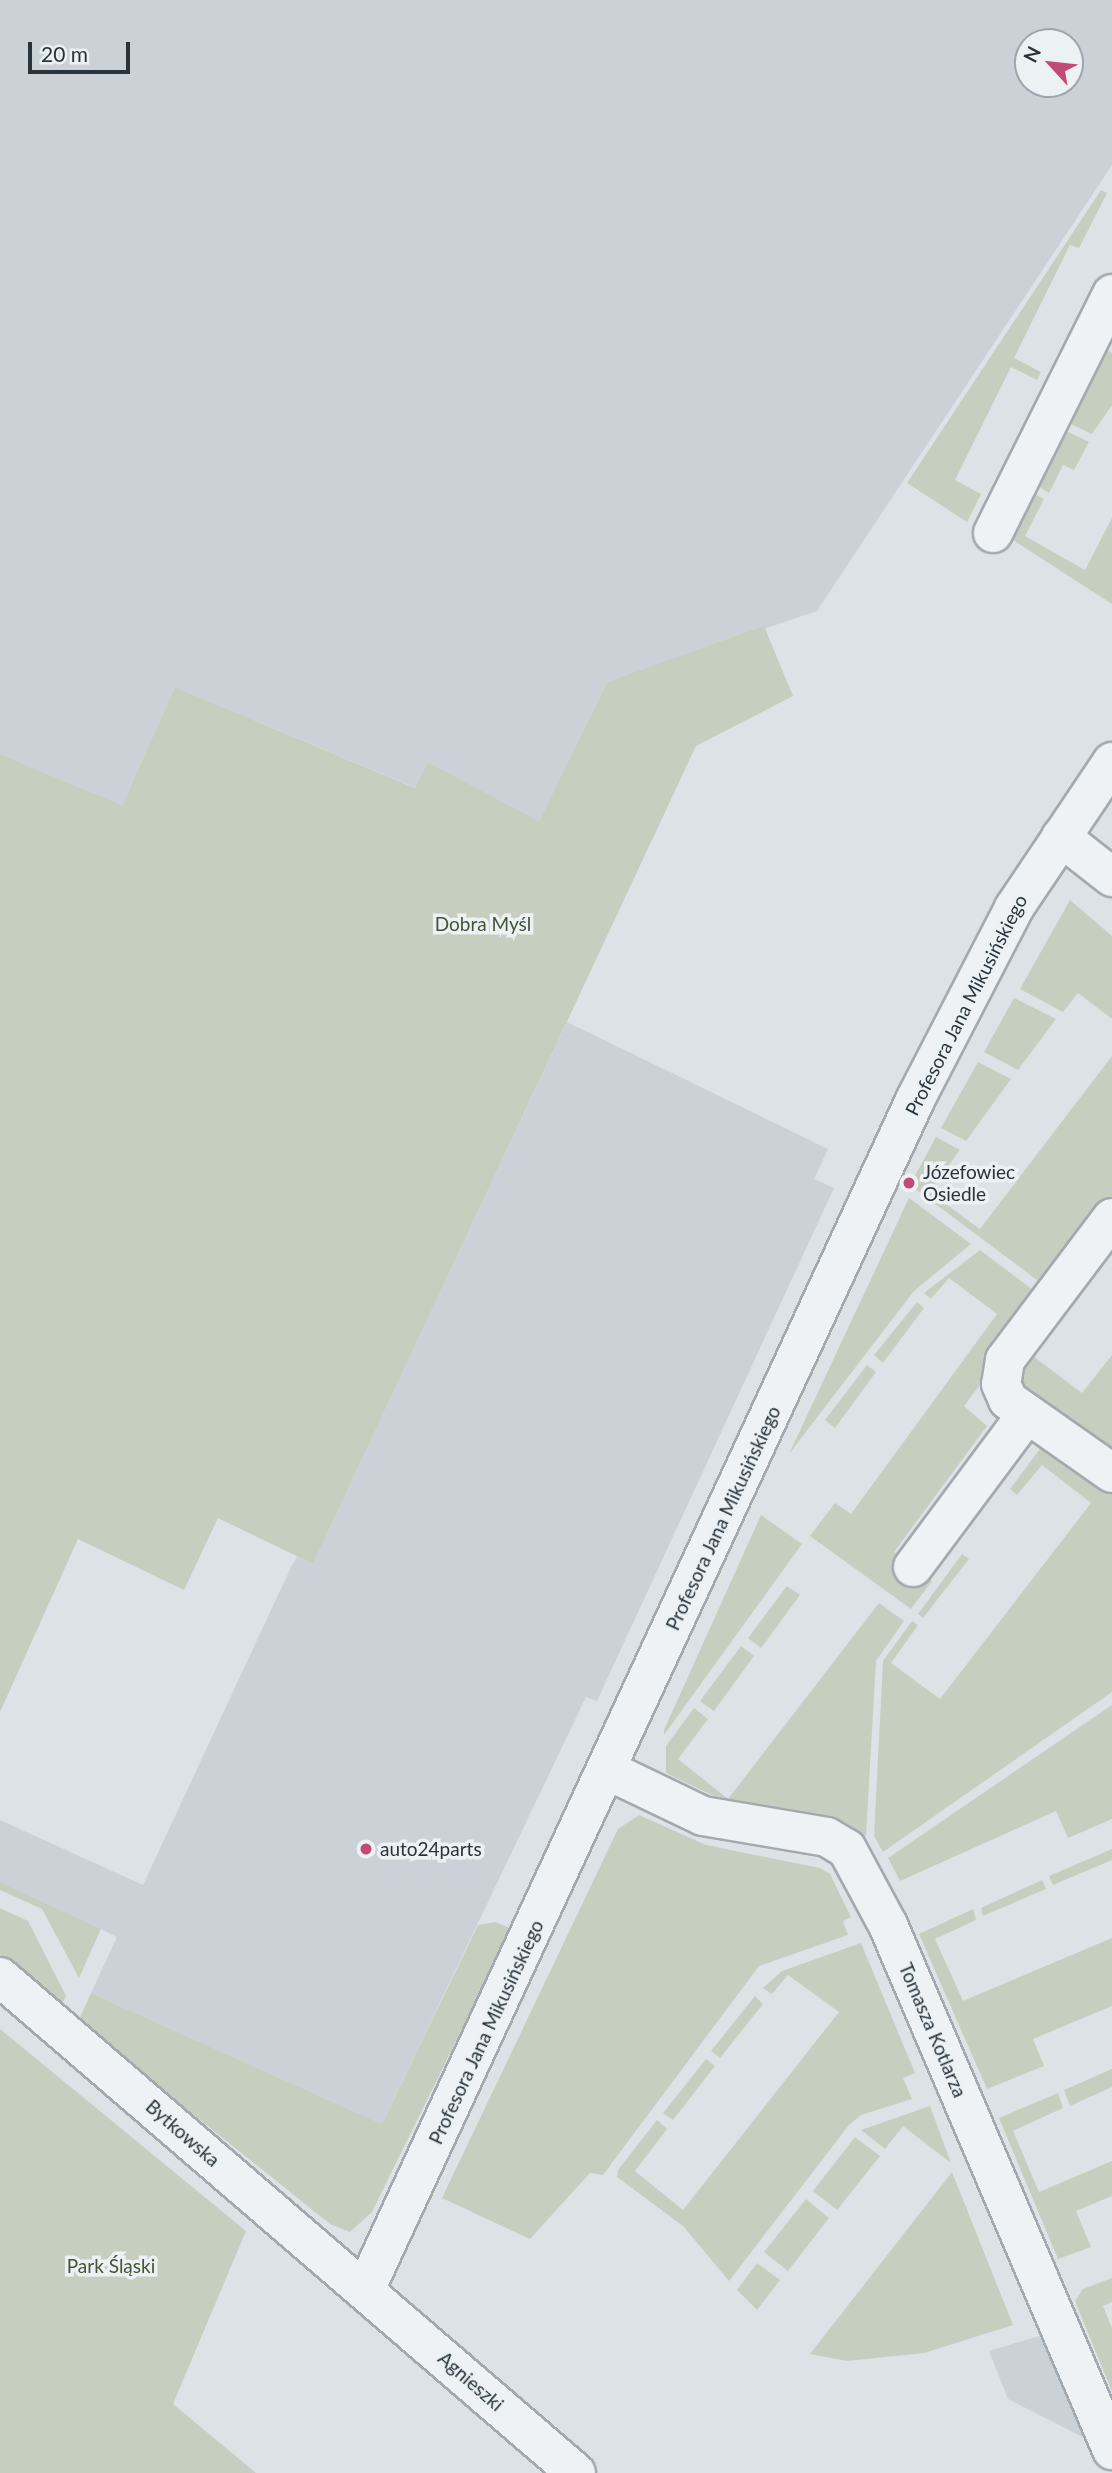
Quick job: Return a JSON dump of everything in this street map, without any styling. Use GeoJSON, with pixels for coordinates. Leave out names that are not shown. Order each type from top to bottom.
{"type":"FeatureCollection","features":[{"type":"Feature","properties":{"kind":"street"},"geometry":{"type":"LineString","coordinates":[[993,533],[1112,294]]}},
{"type":"Feature","properties":{"kind":"street","name":"Profesora Jana Mikusińskiego"},"geometry":{"type":"LineString","coordinates":[[365,2290],[915,1100],[1014,908],[1112,762]]}},
{"type":"Feature","properties":{"kind":"street"},"geometry":{"type":"LineString","coordinates":[[1061,836],[1112,877]]}},
{"type":"Feature","properties":{"kind":"street"},"geometry":{"type":"LineString","coordinates":[[1112,1218],[1005,1360],[1001,1384],[1008,1400],[1112,1473]]}},
{"type":"Feature","properties":{"kind":"street"},"geometry":{"type":"LineString","coordinates":[[912,1567],[1027,1414]]}},
{"type":"Feature","properties":{"kind":"street","name":"Tomasza Kotlarza"},"geometry":{"type":"LineString","coordinates":[[607,1770],[703,1816],[827,1837],[847,1849],[888,1925],[1112,2450]]}},
{"type":"Feature","properties":{"kind":"street","name":"Bytkowska"},"geometry":{"type":"LineString","coordinates":[[0,1977],[365,2290]]}},
{"type":"Feature","properties":{"kind":"street","name":"Agnieszki"},"geometry":{"type":"LineString","coordinates":[[365,2290],[576,2473]]}},
{"type":"Feature","properties":{"kind":"shaded area"},"geometry":{"type":"Polygon","coordinates":[[[0,0],[1112,0],[1112,165],[817,611],[607,682],[539,821],[428,762],[416,788],[175,687],[122,805],[0,754],[0,0]]]}},
{"type":"Feature","properties":{"kind":"shaded area"},"geometry":{"type":"Polygon","coordinates":[[[567,1022],[828,1149],[814,1179],[834,1188],[597,1701],[586,1697],[382,2124],[91,1993],[117,1937],[0,1882],[0,1820],[143,1885],[292,1565],[297,1557],[313,1564],[567,1022]]]}},
{"type":"Feature","properties":{"kind":"shaded area"},"geometry":{"type":"Polygon","coordinates":[[[1046,2334],[1096,2444],[1008,2399],[989,2351],[1046,2334]]]}},
{"type":"Feature","properties":{"kind":"green space"},"geometry":{"type":"Polygon","coordinates":[[[1101,190],[1107,193],[1079,248],[1070,245],[1014,358],[1041,372],[1037,380],[1011,367],[955,480],[981,494],[967,522],[907,483],[1101,190]]]}},
{"type":"Feature","properties":{"kind":"green space"},"geometry":{"type":"Polygon","coordinates":[[[1106,350],[1112,353],[1112,405],[1092,434],[1069,423],[1106,350]]]}},
{"type":"Feature","properties":{"kind":"green space"},"geometry":{"type":"Polygon","coordinates":[[[1064,430],[1089,442],[1074,470],[1063,465],[1049,493],[1036,485],[1064,430]]]}},
{"type":"Feature","properties":{"kind":"green space"},"geometry":{"type":"Polygon","coordinates":[[[1033,493],[1044,499],[1025,536],[1085,570],[1112,518],[1112,604],[1010,538],[1033,493]]]}},
{"type":"Feature","properties":{"kind":"green space","name":"Dobra Myśl"},"geometry":{"type":"Polygon","coordinates":[[[764,626],[793,696],[696,746],[313,1564],[218,1518],[184,1590],[78,1539],[0,1712],[0,754],[122,805],[175,687],[415,788],[428,762],[539,821],[607,682],[764,626]]]}},
{"type":"Feature","properties":{"kind":"green space"},"geometry":{"type":"Polygon","coordinates":[[[1070,900],[1112,936],[1112,1019],[1078,993],[1063,1012],[1020,989],[1070,900]]]}},
{"type":"Feature","properties":{"kind":"green space"},"geometry":{"type":"Polygon","coordinates":[[[1014,998],[1056,1019],[1018,1070],[984,1052],[1014,998]]]}},
{"type":"Feature","properties":{"kind":"green space"},"geometry":{"type":"Polygon","coordinates":[[[1112,1056],[1112,1207],[1049,1289],[910,1185],[936,1137],[960,1150],[929,1192],[980,1229],[1112,1056]]]}},
{"type":"Feature","properties":{"kind":"green space"},"geometry":{"type":"Polygon","coordinates":[[[978,1062],[1011,1079],[966,1141],[941,1128],[978,1062]]]}},
{"type":"Feature","properties":{"kind":"green space"},"geometry":{"type":"Polygon","coordinates":[[[909,1198],[971,1244],[914,1291],[789,1454],[909,1198]]]}},
{"type":"Feature","properties":{"kind":"green space"},"geometry":{"type":"Polygon","coordinates":[[[980,1250],[1045,1299],[964,1406],[987,1426],[894,1552],[932,1581],[911,1609],[810,1536],[835,1503],[851,1514],[997,1314],[949,1278],[931,1299],[924,1293],[980,1250]]]}},
{"type":"Feature","properties":{"kind":"green space"},"geometry":{"type":"Polygon","coordinates":[[[917,1302],[924,1308],[883,1363],[874,1355],[917,1302]]]}},
{"type":"Feature","properties":{"kind":"green space"},"geometry":{"type":"Polygon","coordinates":[[[1065,1311],[1033,1356],[1082,1393],[1112,1355],[1112,1465],[1013,1397],[1011,1363],[1065,1311]]]}},
{"type":"Feature","properties":{"kind":"green space"},"geometry":{"type":"Polygon","coordinates":[[[867,1365],[876,1372],[835,1428],[825,1420],[867,1365]]]}},
{"type":"Feature","properties":{"kind":"green space"},"geometry":{"type":"Polygon","coordinates":[[[1042,1446],[1112,1489],[1112,1692],[883,1852],[874,1836],[883,1661],[912,1621],[918,1625],[891,1663],[940,1699],[1091,1503],[1042,1465],[1017,1495],[1010,1489],[1042,1446]]]}},
{"type":"Feature","properties":{"kind":"green space"},"geometry":{"type":"Polygon","coordinates":[[[761,1515],[802,1544],[664,1735],[664,1730],[761,1515]]]}},
{"type":"Feature","properties":{"kind":"green space"},"geometry":{"type":"Polygon","coordinates":[[[962,1554],[969,1559],[923,1618],[918,1614],[962,1554]]]}},
{"type":"Feature","properties":{"kind":"green space"},"geometry":{"type":"Polygon","coordinates":[[[787,1586],[800,1595],[761,1648],[748,1638],[787,1586]]]}},
{"type":"Feature","properties":{"kind":"green space"},"geometry":{"type":"Polygon","coordinates":[[[879,1603],[904,1621],[876,1661],[866,1836],[836,1817],[737,1807],[666,1773],[666,1746],[694,1708],[708,1719],[678,1759],[728,1799],[879,1603]]]}},
{"type":"Feature","properties":{"kind":"green space"},"geometry":{"type":"Polygon","coordinates":[[[741,1646],[754,1656],[714,1711],[700,1701],[741,1646]]]}},
{"type":"Feature","properties":{"kind":"green space"},"geometry":{"type":"Polygon","coordinates":[[[1112,1705],[1112,1819],[1068,1838],[1056,1811],[900,1881],[888,1858],[1112,1705]]]}},
{"type":"Feature","properties":{"kind":"green space"},"geometry":{"type":"Polygon","coordinates":[[[639,1815],[706,1845],[820,1868],[830,1874],[851,1917],[843,1921],[848,1935],[759,1966],[603,2175],[590,2173],[530,2239],[442,2198],[618,1829],[639,1815]]]}},
{"type":"Feature","properties":{"kind":"green space"},"geometry":{"type":"Polygon","coordinates":[[[1112,1849],[1112,1860],[1053,1885],[1049,1876],[1112,1849]]]}},
{"type":"Feature","properties":{"kind":"green space"},"geometry":{"type":"Polygon","coordinates":[[[1042,1880],[1046,1889],[983,1916],[981,1908],[1042,1880]]]}},
{"type":"Feature","properties":{"kind":"green space"},"geometry":{"type":"Polygon","coordinates":[[[0,1882],[101,1929],[79,1978],[42,1909],[0,1890],[0,1882]]]}},
{"type":"Feature","properties":{"kind":"green space"},"geometry":{"type":"Polygon","coordinates":[[[0,1908],[28,1921],[66,1996],[60,2008],[0,1954],[0,1908]]]}},
{"type":"Feature","properties":{"kind":"green space"},"geometry":{"type":"Polygon","coordinates":[[[973,1909],[976,1920],[935,1939],[963,2001],[1112,1938],[1112,2006],[1033,2039],[1044,2066],[987,2089],[919,1934],[973,1909]]]}},
{"type":"Feature","properties":{"kind":"green space"},"geometry":{"type":"Polygon","coordinates":[[[496,1922],[511,1929],[372,2212],[350,2232],[330,2224],[78,2022],[91,1993],[382,2124],[478,1925],[496,1922]]]}},
{"type":"Feature","properties":{"kind":"green space"},"geometry":{"type":"Polygon","coordinates":[[[861,1943],[915,2073],[903,2078],[912,2099],[861,2115],[849,2125],[729,2281],[683,2226],[617,2177],[618,2170],[657,2120],[667,2129],[635,2171],[683,2210],[839,2012],[788,1975],[772,1994],[763,1988],[782,1971],[861,1943]]]}},
{"type":"Feature","properties":{"kind":"green space"},"geometry":{"type":"Polygon","coordinates":[[[755,1996],[763,2004],[720,2058],[711,2051],[755,1996]]]}},
{"type":"Feature","properties":{"kind":"green space","name":"Park Śląski"},"geometry":{"type":"Polygon","coordinates":[[[0,2029],[246,2231],[173,2404],[256,2473],[0,2473],[0,2029]]]}},
{"type":"Feature","properties":{"kind":"green space"},"geometry":{"type":"Polygon","coordinates":[[[706,2059],[715,2066],[673,2120],[663,2113],[706,2059]]]}},
{"type":"Feature","properties":{"kind":"green space"},"geometry":{"type":"Polygon","coordinates":[[[1112,2069],[1112,2087],[1070,2106],[1064,2090],[1112,2069]]]}},
{"type":"Feature","properties":{"kind":"green space"},"geometry":{"type":"Polygon","coordinates":[[[1058,2093],[1063,2108],[1013,2131],[1039,2192],[1112,2161],[1112,2196],[1076,2211],[1091,2247],[1058,2259],[999,2118],[1058,2093]]]}},
{"type":"Feature","properties":{"kind":"green space"},"geometry":{"type":"Polygon","coordinates":[[[930,2106],[951,2163],[903,2126],[885,2149],[861,2130],[930,2106]]]}},
{"type":"Feature","properties":{"kind":"green space"},"geometry":{"type":"Polygon","coordinates":[[[855,2137],[880,2156],[837,2210],[813,2191],[855,2137]]]}},
{"type":"Feature","properties":{"kind":"green space"},"geometry":{"type":"Polygon","coordinates":[[[952,2172],[1013,2325],[924,2353],[847,2361],[810,2354],[952,2172]]]}},
{"type":"Feature","properties":{"kind":"green space"},"geometry":{"type":"Polygon","coordinates":[[[806,2199],[829,2218],[788,2271],[764,2252],[806,2199]]]}},
{"type":"Feature","properties":{"kind":"green space"},"geometry":{"type":"Polygon","coordinates":[[[757,2263],[780,2280],[757,2310],[737,2290],[757,2263]]]}},
{"type":"Feature","properties":{"kind":"green space"},"geometry":{"type":"Polygon","coordinates":[[[1112,2278],[1112,2302],[1103,2306],[1112,2328],[1112,2391],[1075,2301],[1083,2289],[1112,2278]]]}},
{"type":"Feature","properties":{"kind":"place","name":"Józefowiec Osiedle"},"geometry":{"type":"Point","coordinates":[909,1183]}},
{"type":"Feature","properties":{"kind":"place","name":"auto24parts"},"geometry":{"type":"Point","coordinates":[366,1849]}}]}
